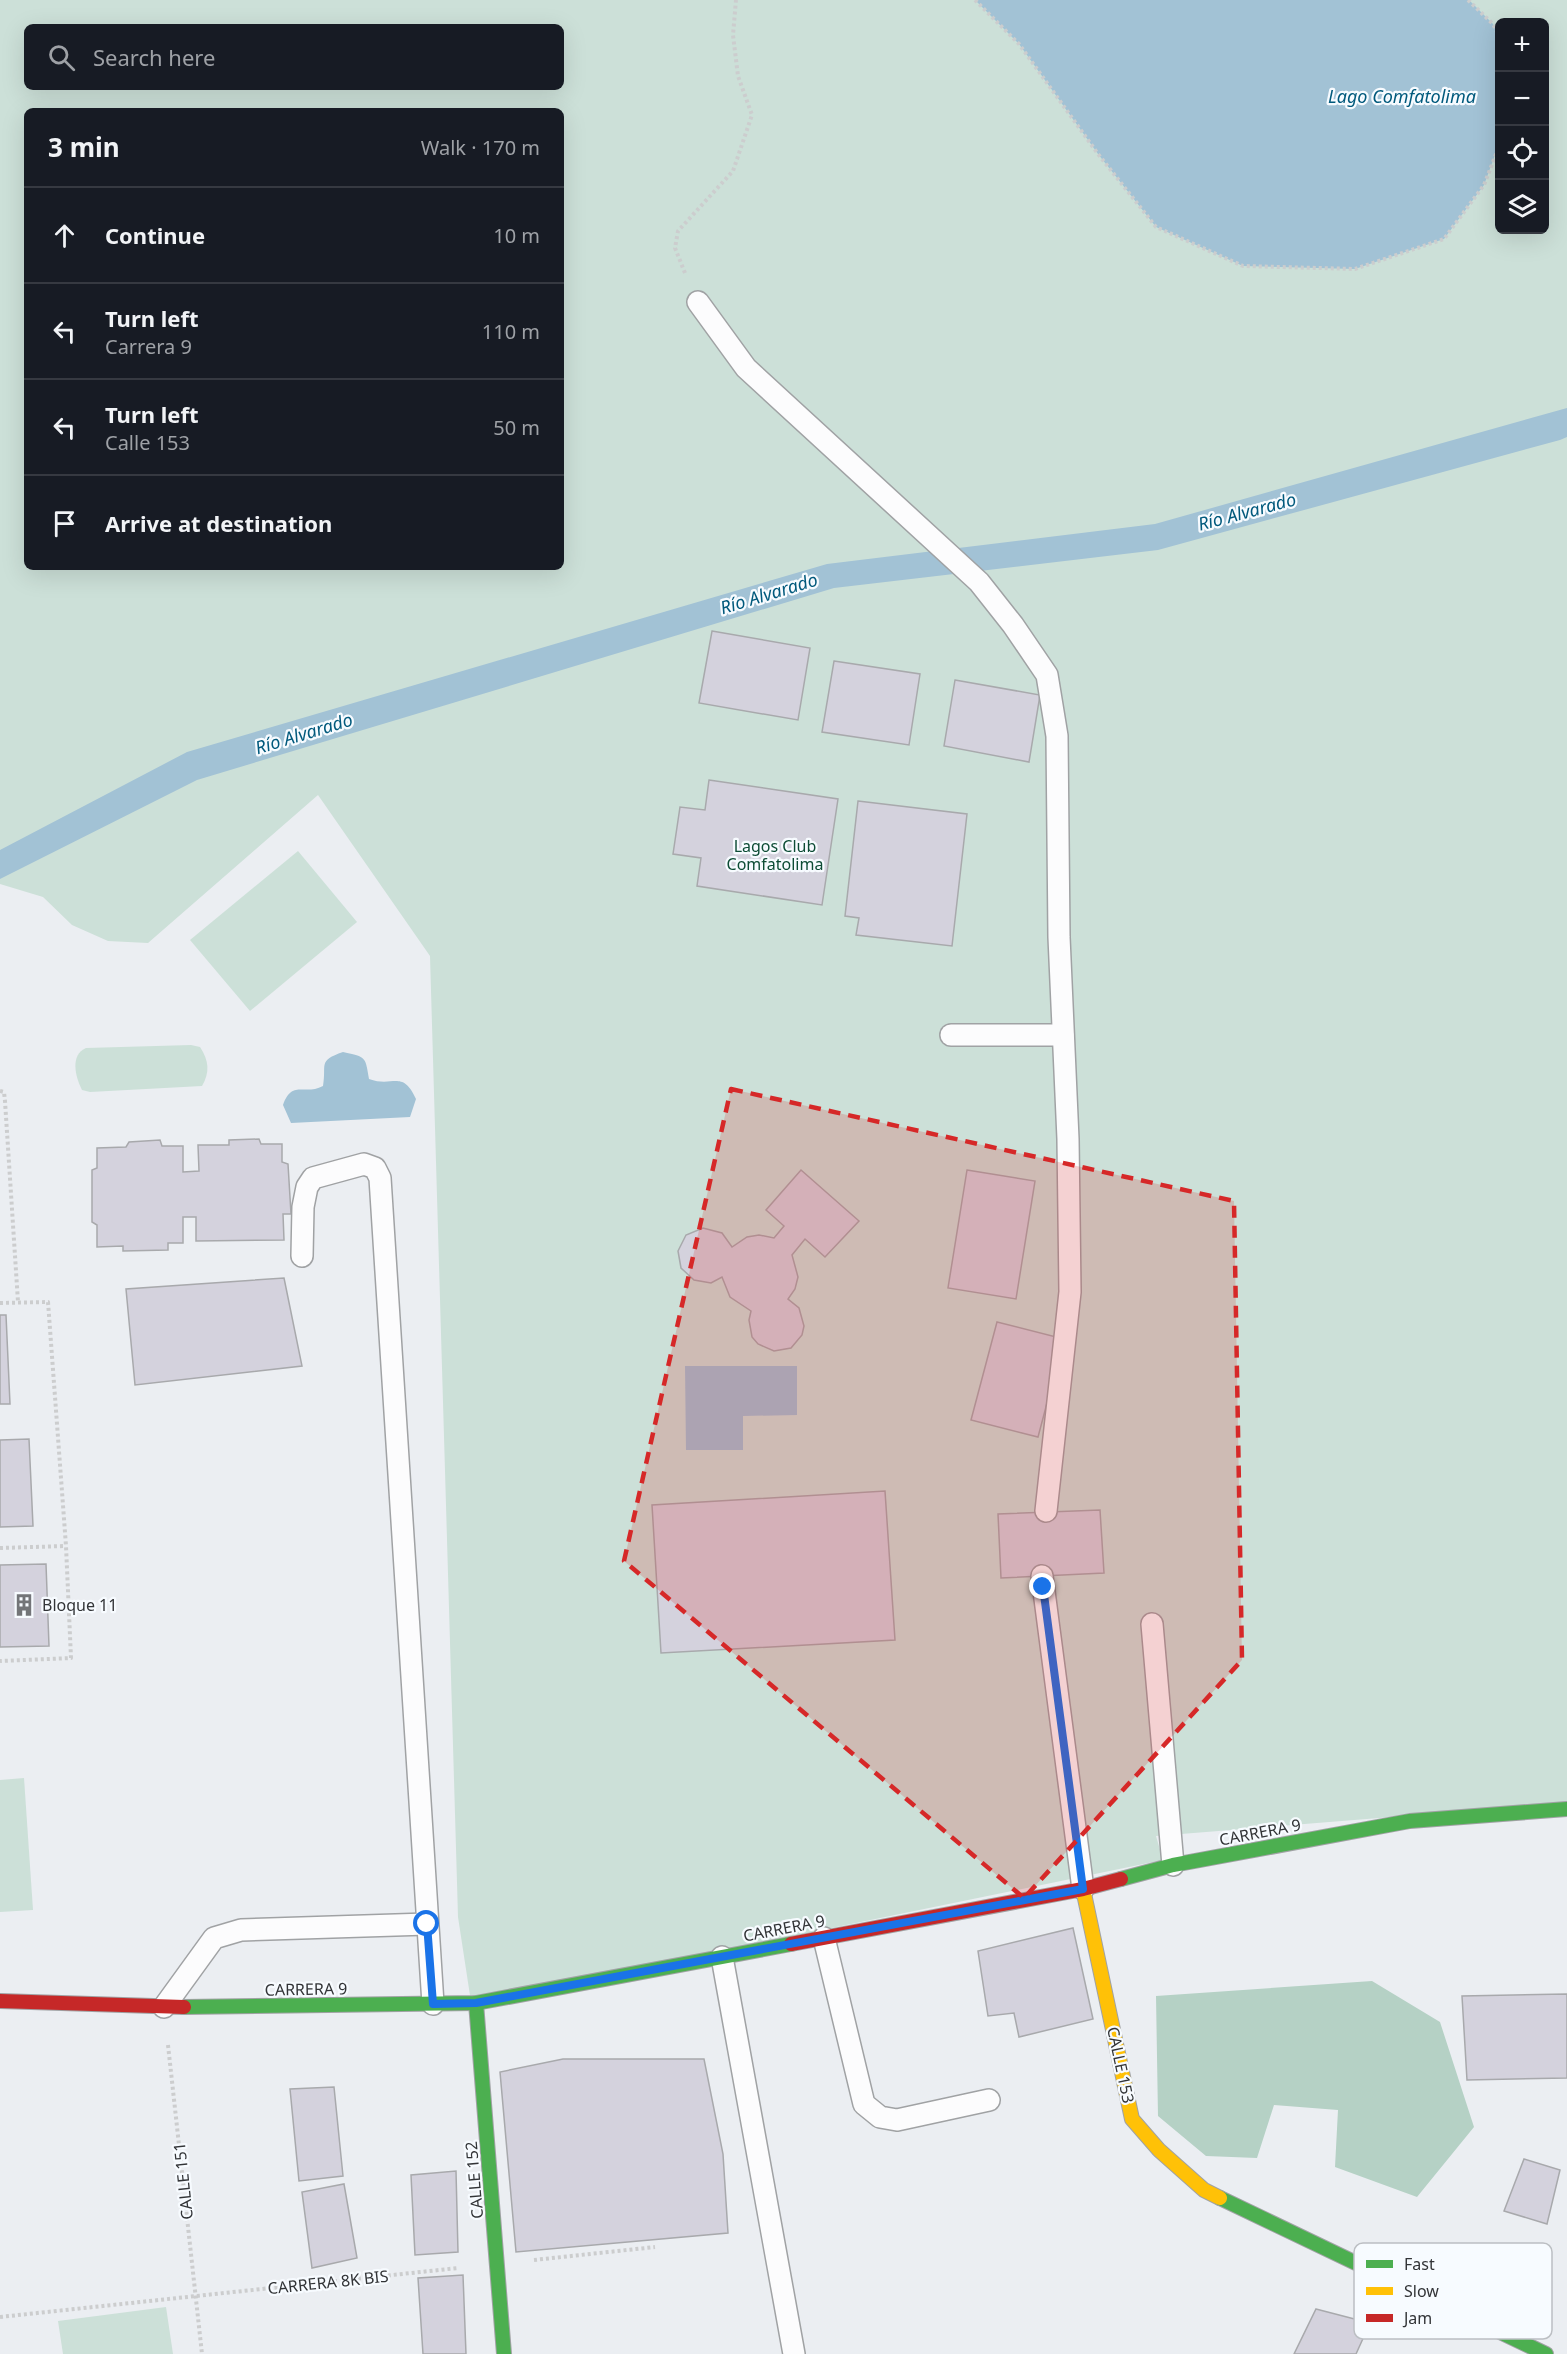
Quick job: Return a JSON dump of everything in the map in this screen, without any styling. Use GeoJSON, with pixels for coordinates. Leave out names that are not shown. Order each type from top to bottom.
{"type":"FeatureCollection","features":[{"type":"Feature","properties":{"kind":"street","name":"CARRERA 9"},"geometry":{"type":"LineString","coordinates":[[0,2001],[164,2007],[476,2003],[1083,1889],[1173,1865],[1410,1821],[1567,1809]]}},
{"type":"Feature","properties":{"kind":"street","name":"CALLE 153"},"geometry":{"type":"LineString","coordinates":[[1083,1889],[1132,2119],[1159,2150],[1204,2190],[1354,2262]]}},
{"type":"Feature","properties":{"kind":"street","name":"CALLE 152"},"geometry":{"type":"LineString","coordinates":[[476,2003],[504,2354]]}},
{"type":"Feature","properties":{"kind":"street","name":"CALLE 153"},"geometry":{"type":"LineString","coordinates":[[1516,2339],[1546,2354]]}},
{"type":"Feature","properties":{"kind":"lane"},"geometry":{"type":"LineString","coordinates":[[698,302],[746,368],[922,527],[979,582],[1013,625],[1047,675],[1057,736],[1059,937],[1070,1292],[1046,1511]]}},
{"type":"Feature","properties":{"kind":"lane"},"geometry":{"type":"LineString","coordinates":[[951,1035],[1063,1035]]}},
{"type":"Feature","properties":{"kind":"lane"},"geometry":{"type":"LineString","coordinates":[[302,1256],[303,1207],[307,1187],[313,1178],[364,1164],[375,1168],[380,1178],[433,2004]]}},
{"type":"Feature","properties":{"kind":"lane","name":"CALLE 153"},"geometry":{"type":"LineString","coordinates":[[1042,1576],[1083,1889]]}},
{"type":"Feature","properties":{"kind":"lane"},"geometry":{"type":"LineString","coordinates":[[1152,1624],[1173,1865]]}},
{"type":"Feature","properties":{"kind":"lane"},"geometry":{"type":"LineString","coordinates":[[164,2007],[214,1938],[241,1930],[427,1924]]}},
{"type":"Feature","properties":{"kind":"lane"},"geometry":{"type":"LineString","coordinates":[[824,1938],[864,2104],[880,2116],[897,2120],[989,2100]]}},
{"type":"Feature","properties":{"kind":"lane"},"geometry":{"type":"LineString","coordinates":[[722,1957],[794,2354]]}},
{"type":"Feature","properties":{"kind":"path"},"geometry":{"type":"LineString","coordinates":[[698,302],[675,248],[678,231],[733,171],[752,115],[738,76],[733,35],[736,0]]}},
{"type":"Feature","properties":{"kind":"path"},"geometry":{"type":"LineString","coordinates":[[975,0],[1019,44],[1098,154],[1156,227],[1243,266],[1355,269],[1444,239],[1484,185],[1495,157]]}},
{"type":"Feature","properties":{"kind":"path"},"geometry":{"type":"LineString","coordinates":[[1468,0],[1495,29]]}},
{"type":"Feature","properties":{"kind":"path"},"geometry":{"type":"LineString","coordinates":[[0,1091],[4,1092],[5,1101],[18,1302]]}},
{"type":"Feature","properties":{"kind":"path"},"geometry":{"type":"LineString","coordinates":[[0,1303],[48,1302],[66,1546],[71,1658],[0,1661]]}},
{"type":"Feature","properties":{"kind":"path"},"geometry":{"type":"LineString","coordinates":[[0,1548],[66,1546]]}},
{"type":"Feature","properties":{"kind":"path","name":"CALLE 151"},"geometry":{"type":"LineString","coordinates":[[164,2007],[202,2354]]}},
{"type":"Feature","properties":{"kind":"path","name":"CARRERA 8K BIS"},"geometry":{"type":"LineString","coordinates":[[0,2317],[656,2247]]}},
{"type":"Feature","properties":{"kind":"highlighted area"},"geometry":{"type":"Polygon","coordinates":[[[731,1089],[1234,1201],[1242,1660],[1024,1898],[624,1561],[731,1089]]]}},
{"type":"Feature","properties":{"kind":"green space","name":"Lagos Club Comfatolima"},"geometry":{"type":"Polygon","coordinates":[[[0,0],[1567,0],[1567,1803],[1156,1836],[1163,1860],[471,2002],[458,1917],[430,956],[318,795],[148,943],[108,941],[72,925],[43,897],[0,884],[0,0]]]}},
{"type":"Feature","properties":{"kind":"green space"},"geometry":{"type":"Polygon","coordinates":[[[298,851],[357,922],[250,1011],[190,940],[298,851]]]}},
{"type":"Feature","properties":{"kind":"green space"},"geometry":{"type":"Polygon","coordinates":[[[191,1045],[200,1047],[207,1062],[206,1076],[202,1086],[90,1092],[82,1090],[77,1079],[76,1061],[81,1051],[86,1048],[191,1045]]]}},
{"type":"Feature","properties":{"kind":"green space"},"geometry":{"type":"Polygon","coordinates":[[[24,1778],[33,1910],[0,1912],[0,1780],[24,1778]]]}},
{"type":"Feature","properties":{"kind":"green space"},"geometry":{"type":"Polygon","coordinates":[[[1372,1981],[1440,2022],[1474,2127],[1417,2197],[1335,2167],[1338,2110],[1274,2105],[1257,2158],[1206,2156],[1158,2116],[1156,1996],[1372,1981]]]}},
{"type":"Feature","properties":{"kind":"green space"},"geometry":{"type":"Polygon","coordinates":[[[166,2307],[173,2354],[63,2354],[58,2321],[166,2307]]]}},
{"type":"Feature","properties":{"kind":"water","name":"Lago Comfatolima"},"geometry":{"type":"Polygon","coordinates":[[[975,0],[1469,0],[1495,29],[1495,155],[1484,185],[1444,239],[1355,269],[1243,266],[1156,227],[1098,154],[1019,44],[975,0]]]}},
{"type":"Feature","properties":{"kind":"water","name":"Río Alvarado"},"geometry":{"type":"Polygon","coordinates":[[[1567,408],[1567,437],[1560,440],[1158,550],[834,588],[197,780],[0,879],[0,850],[187,752],[827,564],[1155,524],[1567,408]]]}},
{"type":"Feature","properties":{"kind":"water"},"geometry":{"type":"Polygon","coordinates":[[[343,1052],[364,1059],[369,1079],[406,1084],[416,1099],[410,1117],[291,1123],[283,1105],[287,1097],[295,1090],[310,1090],[323,1086],[326,1061],[343,1052]]]}},
{"type":"Feature","properties":{"kind":"water"},"geometry":{"type":"Polygon","coordinates":[[[685,1366],[797,1366],[797,1415],[743,1416],[743,1450],[686,1450],[685,1366]]]}},
{"type":"Feature","properties":{"kind":"building"},"geometry":{"type":"Polygon","coordinates":[[[712,631],[810,648],[798,720],[699,703],[712,631]]]}},
{"type":"Feature","properties":{"kind":"building"},"geometry":{"type":"Polygon","coordinates":[[[834,661],[920,674],[909,745],[822,732],[834,661]]]}},
{"type":"Feature","properties":{"kind":"building"},"geometry":{"type":"Polygon","coordinates":[[[955,680],[1040,695],[1029,762],[944,746],[955,680]]]}},
{"type":"Feature","properties":{"kind":"building"},"geometry":{"type":"Polygon","coordinates":[[[709,780],[838,799],[822,905],[697,886],[701,858],[673,854],[680,807],[705,810],[709,780]]]}},
{"type":"Feature","properties":{"kind":"building"},"geometry":{"type":"Polygon","coordinates":[[[858,801],[967,814],[952,946],[856,935],[859,918],[845,916],[858,801]]]}},
{"type":"Feature","properties":{"kind":"building"},"geometry":{"type":"Polygon","coordinates":[[[259,1139],[261,1144],[282,1144],[282,1162],[288,1164],[291,1214],[283,1214],[284,1240],[196,1241],[196,1217],[183,1217],[183,1243],[168,1243],[168,1250],[123,1251],[123,1246],[97,1247],[97,1225],[92,1222],[92,1170],[97,1168],[97,1148],[126,1147],[129,1142],[160,1140],[162,1146],[183,1146],[183,1172],[199,1171],[198,1145],[229,1145],[229,1140],[259,1139]]]}},
{"type":"Feature","properties":{"kind":"building"},"geometry":{"type":"Polygon","coordinates":[[[801,1170],[859,1221],[825,1257],[805,1239],[792,1255],[798,1277],[795,1289],[788,1299],[799,1308],[804,1326],[802,1335],[791,1348],[774,1351],[758,1344],[752,1337],[749,1320],[751,1311],[730,1297],[722,1277],[711,1283],[694,1280],[681,1268],[678,1251],[686,1235],[703,1228],[722,1233],[732,1247],[747,1237],[759,1235],[774,1238],[784,1226],[766,1210],[801,1170]]]}},
{"type":"Feature","properties":{"kind":"building"},"geometry":{"type":"Polygon","coordinates":[[[967,1170],[1035,1181],[1016,1299],[948,1288],[967,1170]]]}},
{"type":"Feature","properties":{"kind":"building"},"geometry":{"type":"Polygon","coordinates":[[[284,1278],[302,1366],[135,1385],[126,1289],[284,1278]]]}},
{"type":"Feature","properties":{"kind":"building"},"geometry":{"type":"Polygon","coordinates":[[[0,1315],[6,1315],[10,1404],[0,1404],[0,1315]]]}},
{"type":"Feature","properties":{"kind":"building"},"geometry":{"type":"Polygon","coordinates":[[[997,1322],[1064,1339],[1038,1437],[971,1420],[997,1322]]]}},
{"type":"Feature","properties":{"kind":"building"},"geometry":{"type":"Polygon","coordinates":[[[29,1439],[33,1526],[0,1527],[0,1440],[29,1439]]]}},
{"type":"Feature","properties":{"kind":"building"},"geometry":{"type":"Polygon","coordinates":[[[885,1491],[895,1640],[661,1653],[652,1505],[885,1491]]]}},
{"type":"Feature","properties":{"kind":"building"},"geometry":{"type":"Polygon","coordinates":[[[1100,1510],[1104,1573],[1001,1578],[998,1514],[1100,1510]]]}},
{"type":"Feature","properties":{"kind":"building","name":"Bloque 11"},"geometry":{"type":"Polygon","coordinates":[[[46,1564],[49,1646],[0,1647],[0,1565],[46,1564]]]}},
{"type":"Feature","properties":{"kind":"building"},"geometry":{"type":"Polygon","coordinates":[[[1073,1928],[1093,2019],[1019,2037],[1014,2013],[988,2016],[978,1951],[1073,1928]]]}},
{"type":"Feature","properties":{"kind":"building"},"geometry":{"type":"Polygon","coordinates":[[[1567,1994],[1567,2078],[1467,2080],[1462,1996],[1567,1994]]]}},
{"type":"Feature","properties":{"kind":"building"},"geometry":{"type":"Polygon","coordinates":[[[563,2059],[704,2059],[723,2154],[728,2233],[516,2252],[500,2072],[563,2059]]]}},
{"type":"Feature","properties":{"kind":"building"},"geometry":{"type":"Polygon","coordinates":[[[334,2087],[343,2176],[299,2181],[290,2089],[334,2087]]]}},
{"type":"Feature","properties":{"kind":"building"},"geometry":{"type":"Polygon","coordinates":[[[1524,2159],[1560,2170],[1547,2224],[1504,2211],[1524,2159]]]}},
{"type":"Feature","properties":{"kind":"building"},"geometry":{"type":"Polygon","coordinates":[[[456,2171],[458,2252],[415,2255],[411,2175],[456,2171]]]}},
{"type":"Feature","properties":{"kind":"building"},"geometry":{"type":"Polygon","coordinates":[[[344,2184],[357,2258],[312,2268],[302,2192],[344,2184]]]}},
{"type":"Feature","properties":{"kind":"building"},"geometry":{"type":"Polygon","coordinates":[[[463,2275],[466,2354],[423,2354],[418,2278],[463,2275]]]}},
{"type":"Feature","properties":{"kind":"building"},"geometry":{"type":"Polygon","coordinates":[[[1316,2309],[1354,2319],[1354,2339],[1363,2339],[1356,2354],[1294,2354],[1316,2309]]]}},
{"type":"Feature","properties":{"kind":"traffic: fast"},"geometry":{"type":"LineString","coordinates":[[1121,1879],[1173,1865],[1410,1821],[1567,1809]]}},
{"type":"Feature","properties":{"kind":"traffic: fast"},"geometry":{"type":"LineString","coordinates":[[184,2007],[476,2003],[791,1944]]}},
{"type":"Feature","properties":{"kind":"traffic: fast"},"geometry":{"type":"LineString","coordinates":[[476,2003],[504,2354]]}},
{"type":"Feature","properties":{"kind":"traffic: fast"},"geometry":{"type":"LineString","coordinates":[[1220,2198],[1354,2262]]}},
{"type":"Feature","properties":{"kind":"traffic: fast"},"geometry":{"type":"LineString","coordinates":[[1515,2339],[1546,2354]]}},
{"type":"Feature","properties":{"kind":"traffic: slow"},"geometry":{"type":"LineString","coordinates":[[1083,1889],[1132,2119],[1159,2150],[1204,2190],[1220,2198]]}},
{"type":"Feature","properties":{"kind":"traffic: jam"},"geometry":{"type":"LineString","coordinates":[[791,1944],[1083,1889],[1121,1879]]}},
{"type":"Feature","properties":{"kind":"traffic: jam"},"geometry":{"type":"LineString","coordinates":[[0,2001],[184,2007]]}},
{"type":"Feature","properties":{"kind":"place","name":"Bloque 11"},"geometry":{"type":"Point","coordinates":[24,1605]}},
{"type":"Feature","properties":{"kind":"route"},"geometry":{"type":"LineString","coordinates":[[427,1924],[433,2004],[476,2003],[1083,1889],[1043,1587]]}}]}
